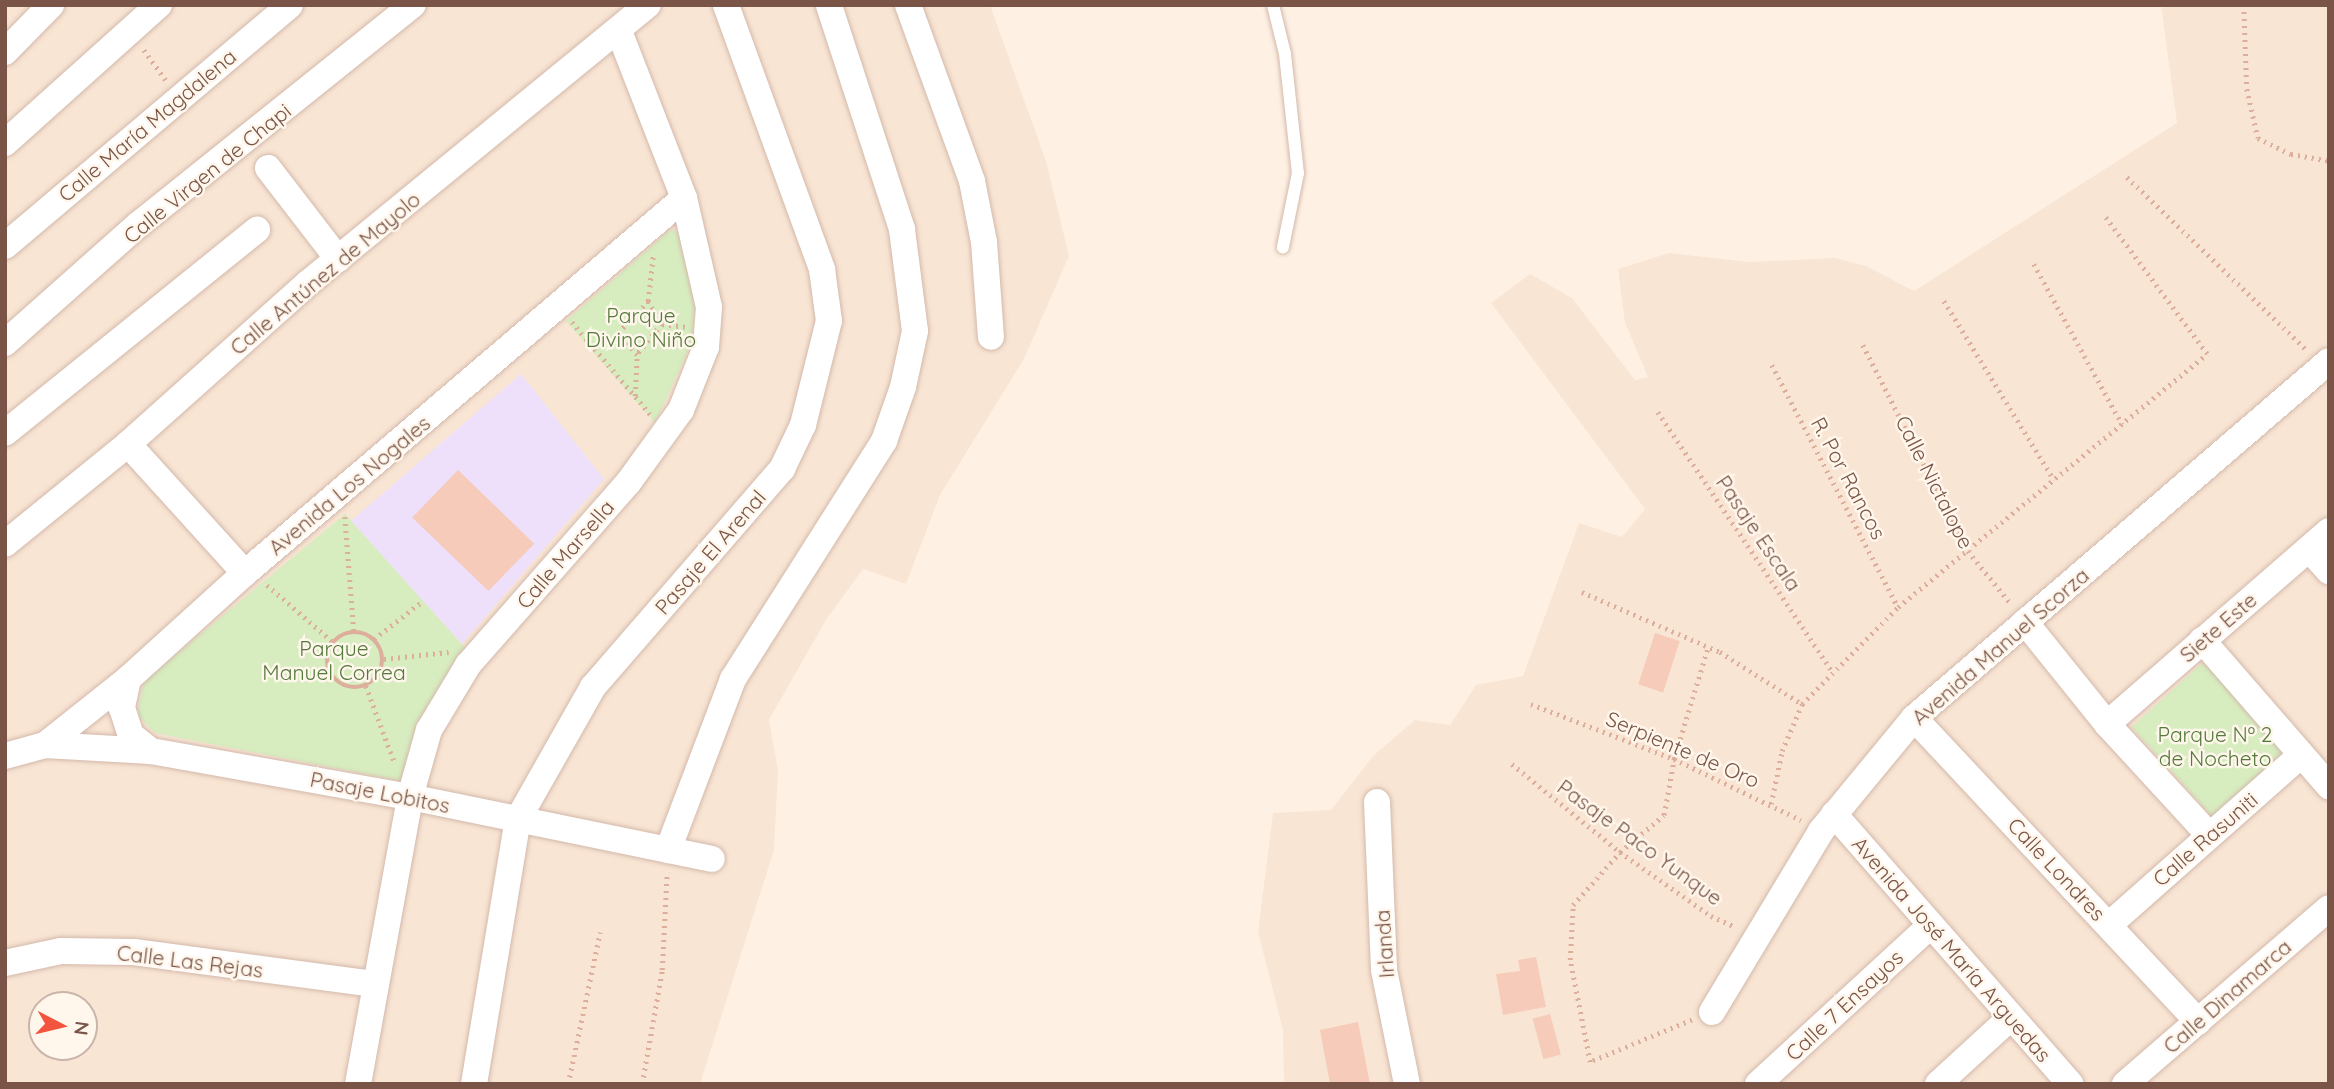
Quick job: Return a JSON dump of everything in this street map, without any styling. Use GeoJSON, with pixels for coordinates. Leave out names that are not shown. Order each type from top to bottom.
{"type":"FeatureCollection","features":[{"type":"Feature","properties":{"kind":"street"},"geometry":{"type":"LineString","coordinates":[[5,52],[51,5]]}},
{"type":"Feature","properties":{"kind":"street"},"geometry":{"type":"LineString","coordinates":[[5,144],[159,5]]}},
{"type":"Feature","properties":{"kind":"street","name":"Calle María Magdalena"},"geometry":{"type":"LineString","coordinates":[[5,246],[290,5]]}},
{"type":"Feature","properties":{"kind":"street","name":"Calle Virgen de Chapi"},"geometry":{"type":"LineString","coordinates":[[5,343],[138,225],[413,5]]}},
{"type":"Feature","properties":{"kind":"street","name":"Calle Antúnez de Mayolo"},"geometry":{"type":"LineString","coordinates":[[5,544],[128,444],[338,259],[648,5]]}},
{"type":"Feature","properties":{"kind":"street","name":"Pasaje El Arenal"},"geometry":{"type":"LineString","coordinates":[[474,1084],[518,819],[593,687],[782,468],[806,412],[829,321],[827,294],[726,5]]}},
{"type":"Feature","properties":{"kind":"street"},"geometry":{"type":"LineString","coordinates":[[668,850],[733,679],[884,441],[903,387],[915,331],[902,229],[829,5]]}},
{"type":"Feature","properties":{"kind":"street"},"geometry":{"type":"LineString","coordinates":[[908,5],[972,181],[984,242],[991,337]]}},
{"type":"Feature","properties":{"kind":"street","name":"Calle Marsella"},"geometry":{"type":"LineString","coordinates":[[358,1084],[410,797],[429,730],[468,665],[628,483],[681,410],[706,347],[709,307],[684,198],[619,31]]}},
{"type":"Feature","properties":{"kind":"street"},"geometry":{"type":"LineString","coordinates":[[268,168],[338,259]]}},
{"type":"Feature","properties":{"kind":"street","name":"Avenida Los Nogales"},"geometry":{"type":"LineString","coordinates":[[5,756],[45,745],[255,578],[344,490],[684,198]]}},
{"type":"Feature","properties":{"kind":"street"},"geometry":{"type":"LineString","coordinates":[[5,433],[257,230]]}},
{"type":"Feature","properties":{"kind":"street","name":"Avenida Manuel Scorza"},"geometry":{"type":"LineString","coordinates":[[1712,1012],[1827,823],[1914,718],[2327,367]]}},
{"type":"Feature","properties":{"kind":"street"},"geometry":{"type":"LineString","coordinates":[[128,444],[255,578]]}},
{"type":"Feature","properties":{"kind":"street","name":"Siete Este"},"geometry":{"type":"LineString","coordinates":[[2107,724],[2329,531]]}},
{"type":"Feature","properties":{"kind":"street"},"geometry":{"type":"LineString","coordinates":[[2309,549],[2329,571]]}},
{"type":"Feature","properties":{"kind":"street"},"geometry":{"type":"LineString","coordinates":[[2025,622],[2107,724],[2209,835]]}},
{"type":"Feature","properties":{"kind":"street"},"geometry":{"type":"LineString","coordinates":[[2202,640],[2329,786]]}},
{"type":"Feature","properties":{"kind":"street"},"geometry":{"type":"LineString","coordinates":[[128,679],[122,708],[131,734],[151,751]]}},
{"type":"Feature","properties":{"kind":"street","name":"Calle Londres"},"geometry":{"type":"LineString","coordinates":[[1914,718],[2198,1022]]}},
{"type":"Feature","properties":{"kind":"street","name":"Pasaje Lobitos"},"geometry":{"type":"LineString","coordinates":[[45,745],[151,751],[410,797],[712,859]]}},
{"type":"Feature","properties":{"kind":"street","name":"Calle Rasuniti"},"geometry":{"type":"LineString","coordinates":[[2109,924],[2301,755]]}},
{"type":"Feature","properties":{"kind":"street","name":"Irlanda"},"geometry":{"type":"LineString","coordinates":[[1377,802],[1384,970],[1407,1084]]}},
{"type":"Feature","properties":{"kind":"street","name":"Avenida José María Arguedas"},"geometry":{"type":"LineString","coordinates":[[1827,823],[1930,926],[2070,1084]]}},
{"type":"Feature","properties":{"kind":"street","name":"Calle Dinamarca"},"geometry":{"type":"LineString","coordinates":[[2125,1084],[2329,908]]}},
{"type":"Feature","properties":{"kind":"street","name":"Calle 7 Ensayos"},"geometry":{"type":"LineString","coordinates":[[1758,1084],[1930,926]]}},
{"type":"Feature","properties":{"kind":"street","name":"Calle Las Rejas"},"geometry":{"type":"LineString","coordinates":[[5,964],[61,951],[134,952],[374,985]]}},
{"type":"Feature","properties":{"kind":"street"},"geometry":{"type":"LineString","coordinates":[[1938,1084],[2011,1017]]}},
{"type":"Feature","properties":{"kind":"lane"},"geometry":{"type":"LineString","coordinates":[[1273,5],[1285,54],[1298,173],[1283,247]]}},
{"type":"Feature","properties":{"kind":"path"},"geometry":{"type":"LineString","coordinates":[[2244,5],[2247,89],[2258,138],[2291,154],[2329,161]]}},
{"type":"Feature","properties":{"kind":"path"},"geometry":{"type":"LineString","coordinates":[[129,31],[180,97]]}},
{"type":"Feature","properties":{"kind":"path"},"geometry":{"type":"LineString","coordinates":[[2127,177],[2327,367]]}},
{"type":"Feature","properties":{"kind":"path"},"geometry":{"type":"LineString","coordinates":[[1771,804],[1782,751],[1802,704],[1833,672],[1898,607],[2207,354],[2103,214]]}},
{"type":"Feature","properties":{"kind":"path"},"geometry":{"type":"LineString","coordinates":[[637,355],[618,333],[648,301],[653,253]]}},
{"type":"Feature","properties":{"kind":"path"},"geometry":{"type":"LineString","coordinates":[[2034,264],[2122,424]]}},
{"type":"Feature","properties":{"kind":"path"},"geometry":{"type":"LineString","coordinates":[[648,301],[662,324]]}},
{"type":"Feature","properties":{"kind":"path"},"geometry":{"type":"LineString","coordinates":[[1944,301],[2054,480]]}},
{"type":"Feature","properties":{"kind":"path"},"geometry":{"type":"LineString","coordinates":[[571,321],[655,420]]}},
{"type":"Feature","properties":{"kind":"path"},"geometry":{"type":"LineString","coordinates":[[662,324],[689,328]]}},
{"type":"Feature","properties":{"kind":"path"},"geometry":{"type":"LineString","coordinates":[[635,396],[637,355],[662,324]]}},
{"type":"Feature","properties":{"kind":"path","name":"Calle Nictalope"},"geometry":{"type":"LineString","coordinates":[[1863,345],[1968,551],[2025,622]]}},
{"type":"Feature","properties":{"kind":"path","name":"R. Por Rancos"},"geometry":{"type":"LineString","coordinates":[[1772,365],[1898,607]]}},
{"type":"Feature","properties":{"kind":"path","name":"Pasaje Escala"},"geometry":{"type":"LineString","coordinates":[[1658,412],[1833,672]]}},
{"type":"Feature","properties":{"kind":"path"},"geometry":{"type":"LineString","coordinates":[[344,490],[354,632]]}},
{"type":"Feature","properties":{"kind":"path"},"geometry":{"type":"LineString","coordinates":[[255,578],[333,642]]}},
{"type":"Feature","properties":{"kind":"path"},"geometry":{"type":"LineString","coordinates":[[1582,592],[1708,647],[1802,704]]}},
{"type":"Feature","properties":{"kind":"path"},"geometry":{"type":"LineString","coordinates":[[374,639],[420,603]]}},
{"type":"Feature","properties":{"kind":"path"},"geometry":{"type":"LineString","coordinates":[[354,632],[374,639],[384,659],[379,675],[366,686],[348,687],[333,677],[327,659],[333,642],[354,632]]}},
{"type":"Feature","properties":{"kind":"path"},"geometry":{"type":"LineString","coordinates":[[1708,647],[1674,759],[1664,815],[1620,852],[1573,905],[1570,960],[1590,1062],[1712,1012]]}},
{"type":"Feature","properties":{"kind":"path"},"geometry":{"type":"LineString","coordinates":[[384,659],[462,650]]}},
{"type":"Feature","properties":{"kind":"path"},"geometry":{"type":"LineString","coordinates":[[366,686],[410,797]]}},
{"type":"Feature","properties":{"kind":"path","name":"Serpiente de Oro"},"geometry":{"type":"LineString","coordinates":[[1531,704],[1674,759],[1771,804],[1827,823]]}},
{"type":"Feature","properties":{"kind":"path","name":"Pasaje Paco Yunque"},"geometry":{"type":"LineString","coordinates":[[1512,764],[1620,852],[1711,916],[1756,936]]}},
{"type":"Feature","properties":{"kind":"path"},"geometry":{"type":"LineString","coordinates":[[642,1084],[662,970],[668,850]]}},
{"type":"Feature","properties":{"kind":"path"},"geometry":{"type":"LineString","coordinates":[[568,1084],[600,932]]}},
{"type":"Feature","properties":{"kind":"shaded area"},"geometry":{"type":"Polygon","coordinates":[[[5,5],[990,5],[1046,161],[1069,256],[1024,359],[940,495],[906,584],[863,569],[826,620],[769,720],[778,770],[774,850],[700,1084],[5,1084],[5,5]]]}},
{"type":"Feature","properties":{"kind":"shaded area"},"geometry":{"type":"Polygon","coordinates":[[[2161,5],[2329,5],[2329,1084],[1284,1084],[1283,1030],[1258,932],[1273,813],[1331,810],[1373,756],[1415,720],[1450,725],[1476,685],[1523,676],[1579,523],[1622,537],[1645,509],[1491,303],[1530,274],[1572,298],[1635,380],[1648,377],[1625,323],[1618,269],[1669,253],[1749,262],[1835,258],[1866,266],[1914,291],[2177,123],[2161,5]]]}},
{"type":"Feature","properties":{"kind":"shaded area"},"geometry":{"type":"Polygon","coordinates":[[[521,374],[604,479],[462,644],[351,521],[521,374]]]}},
{"type":"Feature","properties":{"kind":"green space","name":"Parque Divino Niño"},"geometry":{"type":"Polygon","coordinates":[[[671,229],[680,235],[695,307],[692,342],[655,423],[566,321],[671,229]]]}},
{"type":"Feature","properties":{"kind":"green space","name":"Parque Manuel Correa"},"geometry":{"type":"Polygon","coordinates":[[[345,514],[467,650],[406,782],[155,733],[137,715],[144,681],[345,514]]]}},
{"type":"Feature","properties":{"kind":"green space","name":"Parque Nº 2 de Nocheto"},"geometry":{"type":"Polygon","coordinates":[[[2208,658],[2293,752],[2216,821],[2131,727],[2208,658]]]}},
{"type":"Feature","properties":{"kind":"building"},"geometry":{"type":"Polygon","coordinates":[[[458,470],[534,544],[488,591],[412,517],[458,470]]]}},
{"type":"Feature","properties":{"kind":"building"},"geometry":{"type":"Polygon","coordinates":[[[1655,633],[1680,641],[1663,692],[1638,684],[1655,633]]]}},
{"type":"Feature","properties":{"kind":"building"},"geometry":{"type":"Polygon","coordinates":[[[1536,957],[1546,1007],[1503,1015],[1496,974],[1520,971],[1518,960],[1536,957]]]}},
{"type":"Feature","properties":{"kind":"building"},"geometry":{"type":"Polygon","coordinates":[[[1550,1014],[1561,1055],[1543,1059],[1533,1019],[1550,1014]]]}},
{"type":"Feature","properties":{"kind":"building"},"geometry":{"type":"Polygon","coordinates":[[[1358,1022],[1370,1084],[1330,1084],[1320,1030],[1358,1022]]]}}]}
